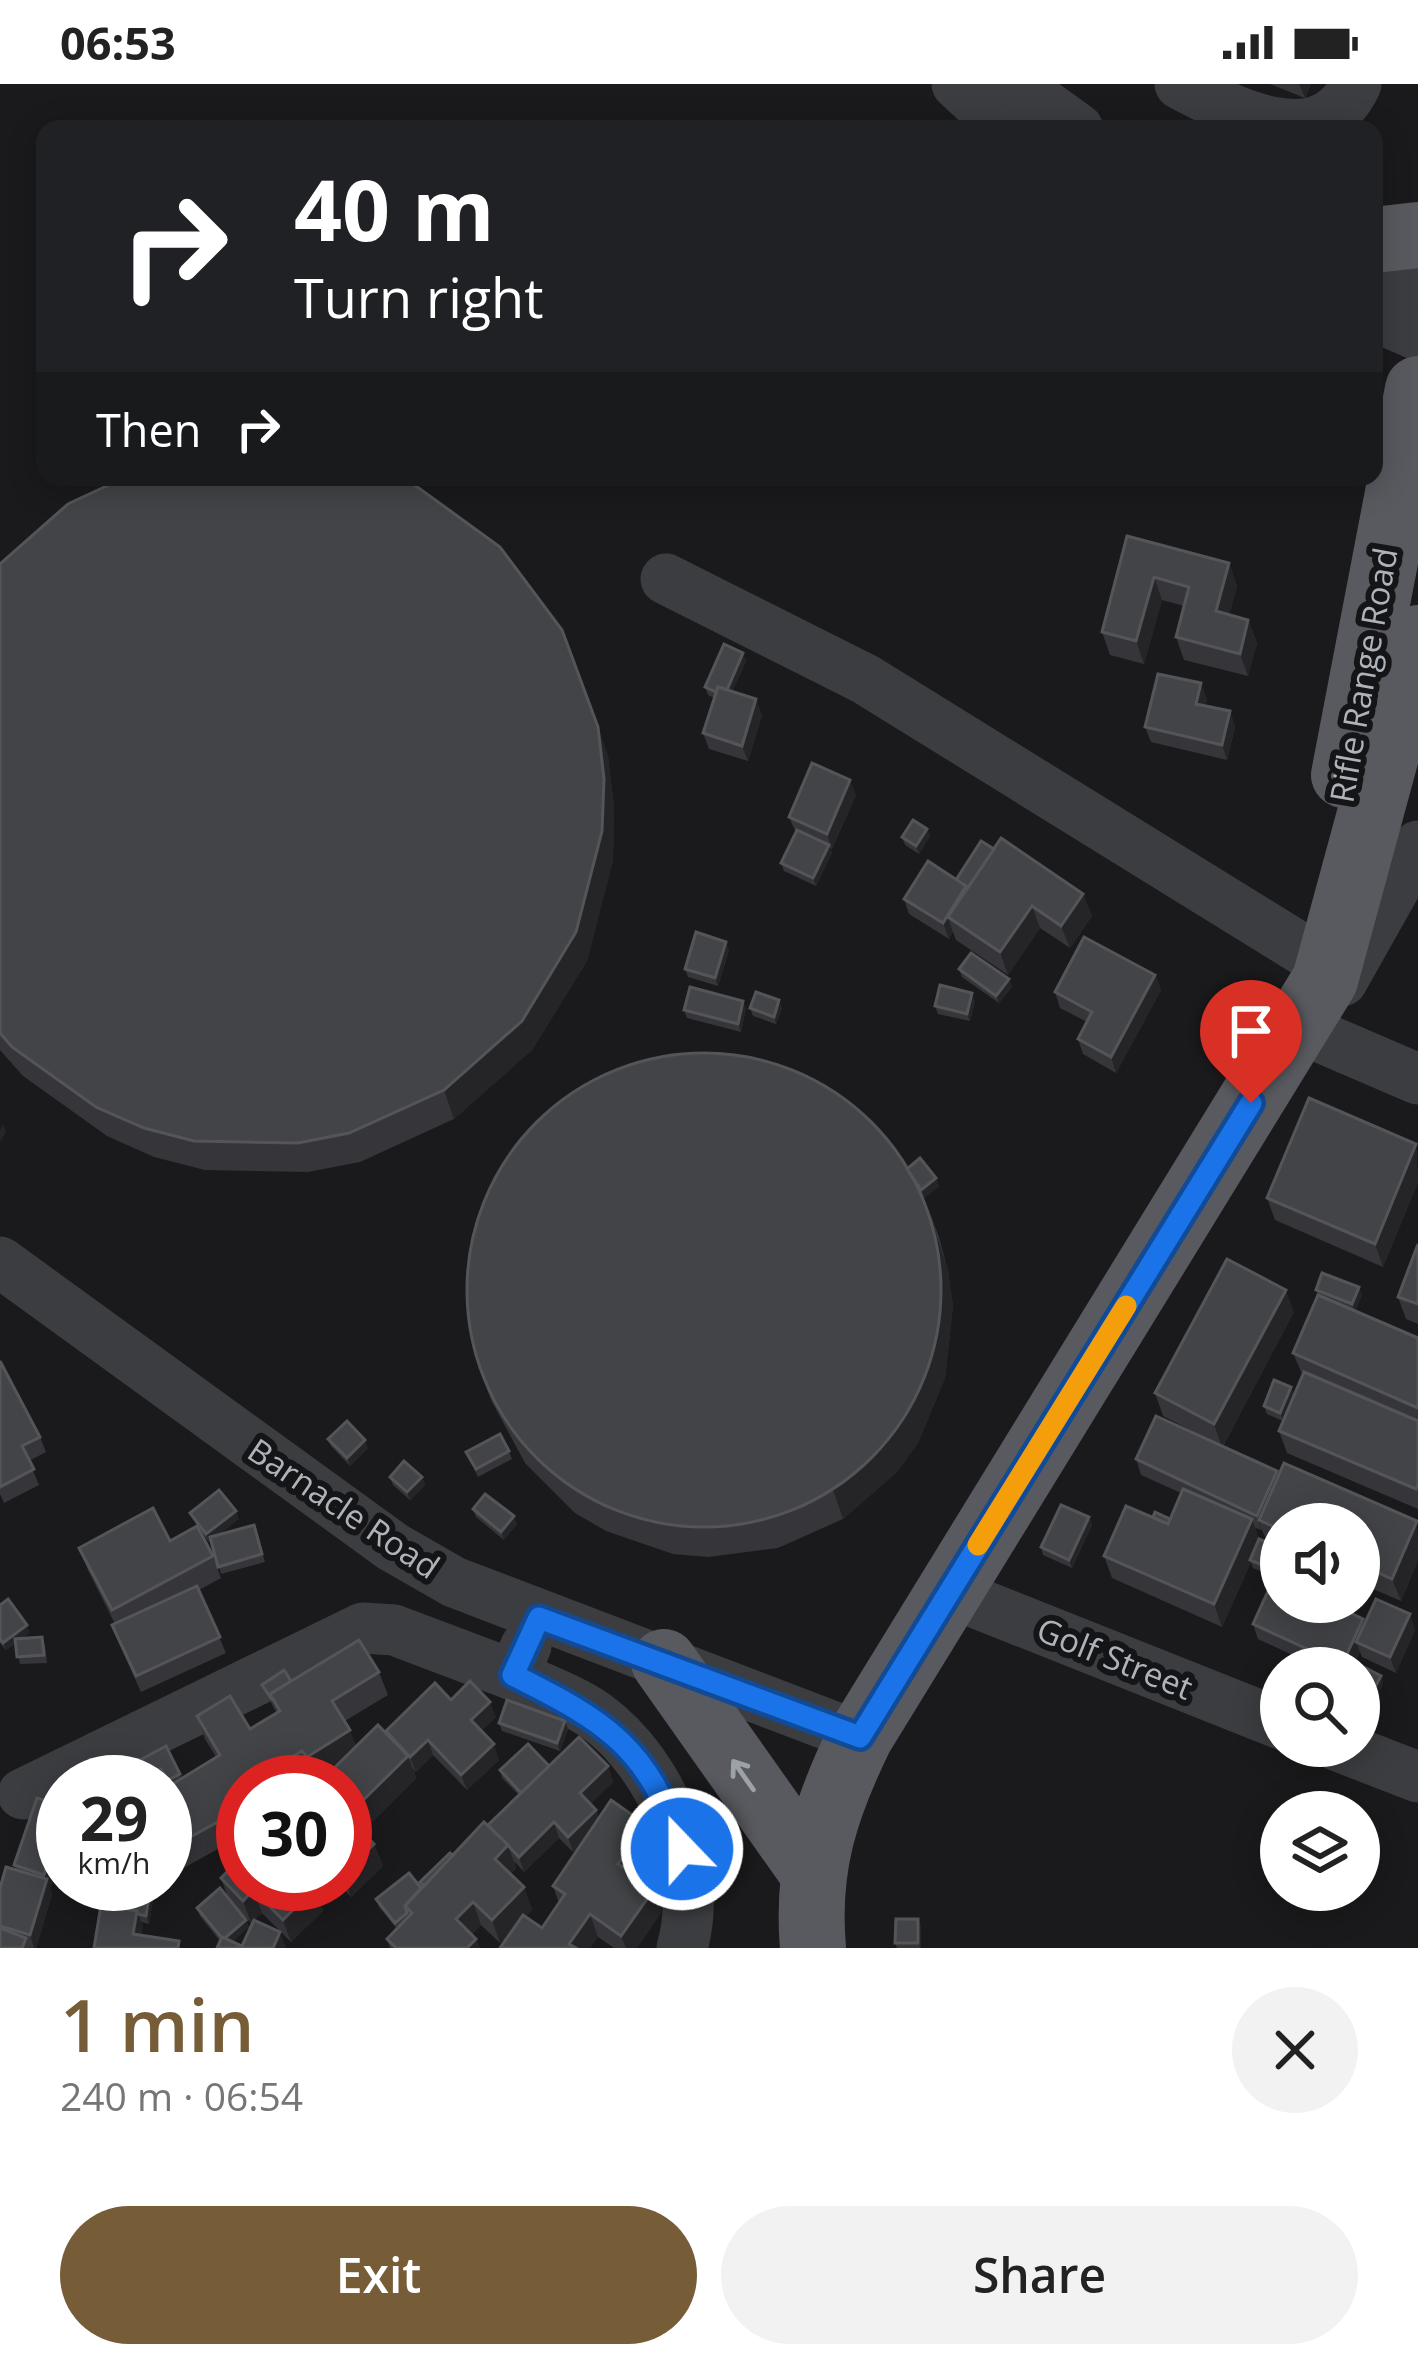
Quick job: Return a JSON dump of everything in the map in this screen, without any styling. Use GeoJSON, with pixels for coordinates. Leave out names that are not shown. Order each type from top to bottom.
{"type":"FeatureCollection","features":[{"type":"Feature","properties":{"kind":"main road"},"geometry":{"type":"LineString","coordinates":[[1383,239],[1418,235]]}},
{"type":"Feature","properties":{"kind":"main road","name":"Rifle Range Road"},"geometry":{"type":"LineString","coordinates":[[1316,956],[1418,389]]}},
{"type":"Feature","properties":{"kind":"main road","name":"Rifle Range Road"},"geometry":{"type":"LineString","coordinates":[[1316,956],[1418,638]]}},
{"type":"Feature","properties":{"kind":"main road"},"geometry":{"type":"LineString","coordinates":[[813,1948],[811,1870],[824,1815],[860,1737],[1305,1031],[1316,956]]}},
{"type":"Feature","properties":{"kind":"main road"},"geometry":{"type":"LineString","coordinates":[[664,1662],[811,1870]]}},
{"type":"Feature","properties":{"kind":"street"},"geometry":{"type":"LineString","coordinates":[[1180,84],[1265,120]]}},
{"type":"Feature","properties":{"kind":"street"},"geometry":{"type":"LineString","coordinates":[[1319,120],[1337,112],[1356,84]]}},
{"type":"Feature","properties":{"kind":"street"},"geometry":{"type":"LineString","coordinates":[[993,105],[1046,120]]}},
{"type":"Feature","properties":{"kind":"street"},"geometry":{"type":"LineString","coordinates":[[1383,277],[1418,292]]}},
{"type":"Feature","properties":{"kind":"street"},"geometry":{"type":"LineString","coordinates":[[1383,320],[1418,335]]}},
{"type":"Feature","properties":{"kind":"street"},"geometry":{"type":"LineString","coordinates":[[666,579],[865,680],[1316,956]]}},
{"type":"Feature","properties":{"kind":"street"},"geometry":{"type":"LineString","coordinates":[[1418,846],[1305,1031],[1418,1078]]}},
{"type":"Feature","properties":{"kind":"street","name":"Barnacle Road"},"geometry":{"type":"LineString","coordinates":[[0,1262],[393,1547],[454,1582],[860,1737]]}},
{"type":"Feature","properties":{"kind":"street","name":"Golf Street"},"geometry":{"type":"LineString","coordinates":[[949,1592],[1260,1716]]}},
{"type":"Feature","properties":{"kind":"street"},"geometry":{"type":"LineString","coordinates":[[513,1675],[539,1618]]}},
{"type":"Feature","properties":{"kind":"street"},"geometry":{"type":"LineString","coordinates":[[23,1794],[363,1628],[394,1630],[513,1675],[596,1716],[638,1760],[670,1812],[682,1849],[689,1913],[682,1948]]}},
{"type":"Feature","properties":{"kind":"street"},"geometry":{"type":"LineString","coordinates":[[1380,1759],[1416,1770]]}},
{"type":"Feature","properties":{"kind":"building"},"geometry":{"type":"Polygon","coordinates":[[[107,486],[416,486],[500,547],[562,630],[598,727],[604,779],[602,831],[576,932],[522,1021],[444,1090],[349,1133],[298,1143],[194,1141],[144,1128],[96,1107],[12,1047],[0,1033],[0,564],[68,504],[107,486]]]}},
{"type":"Feature","properties":{"kind":"building"},"geometry":{"type":"Polygon","coordinates":[[[1127,536],[1229,563],[1216,611],[1248,620],[1240,654],[1176,637],[1189,587],[1154,577],[1136,641],[1102,632],[1127,536]]]}},
{"type":"Feature","properties":{"kind":"building"},"geometry":{"type":"Polygon","coordinates":[[[724,644],[743,653],[727,690],[718,687],[716,692],[705,687],[724,644]]]}},
{"type":"Feature","properties":{"kind":"building"},"geometry":{"type":"Polygon","coordinates":[[[1158,674],[1201,683],[1196,704],[1230,711],[1222,745],[1145,727],[1158,674]]]}},
{"type":"Feature","properties":{"kind":"building"},"geometry":{"type":"Polygon","coordinates":[[[718,687],[756,699],[742,746],[703,733],[718,687]]]}},
{"type":"Feature","properties":{"kind":"building"},"geometry":{"type":"Polygon","coordinates":[[[812,763],[850,780],[827,834],[789,817],[812,763]]]}},
{"type":"Feature","properties":{"kind":"building"},"geometry":{"type":"Polygon","coordinates":[[[913,820],[927,829],[916,846],[902,837],[913,820]]]}},
{"type":"Feature","properties":{"kind":"building"},"geometry":{"type":"Polygon","coordinates":[[[797,830],[829,845],[813,878],[781,863],[797,830]]]}},
{"type":"Feature","properties":{"kind":"building"},"geometry":{"type":"Polygon","coordinates":[[[1001,838],[1083,894],[1061,926],[1032,906],[1000,952],[948,917],[1001,838]]]}},
{"type":"Feature","properties":{"kind":"building"},"geometry":{"type":"Polygon","coordinates":[[[981,841],[994,849],[967,889],[956,880],[981,841]]]}},
{"type":"Feature","properties":{"kind":"building"},"geometry":{"type":"Polygon","coordinates":[[[928,861],[966,886],[943,923],[904,899],[928,861]]]}},
{"type":"Feature","properties":{"kind":"building"},"geometry":{"type":"Polygon","coordinates":[[[696,932],[726,942],[715,978],[685,969],[696,932]]]}},
{"type":"Feature","properties":{"kind":"building"},"geometry":{"type":"Polygon","coordinates":[[[1084,937],[1155,975],[1111,1057],[1078,1039],[1092,1012],[1055,992],[1084,937]]]}},
{"type":"Feature","properties":{"kind":"building"},"geometry":{"type":"Polygon","coordinates":[[[971,953],[1009,979],[996,996],[959,969],[971,953]]]}},
{"type":"Feature","properties":{"kind":"building"},"geometry":{"type":"Polygon","coordinates":[[[940,985],[972,993],[967,1014],[935,1006],[940,985]]]}},
{"type":"Feature","properties":{"kind":"building"},"geometry":{"type":"Polygon","coordinates":[[[690,987],[743,1001],[738,1024],[684,1010],[690,987]]]}},
{"type":"Feature","properties":{"kind":"building"},"geometry":{"type":"Polygon","coordinates":[[[756,992],[779,1000],[774,1017],[750,1008],[756,992]]]}},
{"type":"Feature","properties":{"kind":"building"},"geometry":{"type":"Polygon","coordinates":[[[704,1053],[750,1058],[795,1071],[835,1093],[871,1123],[901,1159],[923,1199],[936,1244],[941,1290],[936,1336],[923,1381],[901,1421],[871,1457],[835,1487],[795,1509],[750,1522],[704,1527],[658,1522],[613,1509],[573,1487],[537,1457],[507,1421],[485,1381],[472,1336],[467,1290],[472,1244],[485,1199],[507,1159],[537,1123],[573,1093],[613,1071],[658,1058],[704,1053]]]}},
{"type":"Feature","properties":{"kind":"building"},"geometry":{"type":"Polygon","coordinates":[[[1309,1098],[1416,1144],[1375,1244],[1267,1198],[1309,1098]]]}},
{"type":"Feature","properties":{"kind":"building"},"geometry":{"type":"Polygon","coordinates":[[[920,1158],[936,1178],[921,1190],[907,1169],[920,1158]]]}},
{"type":"Feature","properties":{"kind":"building"},"geometry":{"type":"Polygon","coordinates":[[[1418,1244],[1418,1304],[1398,1297],[1418,1244]]]}},
{"type":"Feature","properties":{"kind":"building"},"geometry":{"type":"Polygon","coordinates":[[[1227,1259],[1286,1290],[1214,1424],[1155,1393],[1227,1259]]]}},
{"type":"Feature","properties":{"kind":"building"},"geometry":{"type":"Polygon","coordinates":[[[1322,1273],[1359,1287],[1352,1304],[1316,1290],[1322,1273]]]}},
{"type":"Feature","properties":{"kind":"building"},"geometry":{"type":"Polygon","coordinates":[[[1318,1295],[1418,1338],[1418,1408],[1293,1353],[1318,1295]]]}},
{"type":"Feature","properties":{"kind":"building"},"geometry":{"type":"Polygon","coordinates":[[[0,1361],[40,1437],[22,1446],[34,1469],[0,1487],[0,1361]]]}},
{"type":"Feature","properties":{"kind":"building"},"geometry":{"type":"Polygon","coordinates":[[[1304,1372],[1418,1421],[1416,1489],[1279,1431],[1304,1372]]]}},
{"type":"Feature","properties":{"kind":"building"},"geometry":{"type":"Polygon","coordinates":[[[1274,1380],[1291,1387],[1280,1413],[1264,1406],[1274,1380]]]}},
{"type":"Feature","properties":{"kind":"building"},"geometry":{"type":"Polygon","coordinates":[[[1156,1416],[1277,1471],[1257,1516],[1136,1459],[1156,1416]]]}},
{"type":"Feature","properties":{"kind":"building"},"geometry":{"type":"Polygon","coordinates":[[[347,1421],[365,1440],[347,1458],[328,1439],[347,1421]]]}},
{"type":"Feature","properties":{"kind":"building"},"geometry":{"type":"Polygon","coordinates":[[[500,1434],[509,1451],[476,1469],[466,1452],[500,1434]]]}},
{"type":"Feature","properties":{"kind":"building"},"geometry":{"type":"Polygon","coordinates":[[[404,1461],[422,1477],[407,1492],[390,1477],[404,1461]]]}},
{"type":"Feature","properties":{"kind":"building"},"geometry":{"type":"Polygon","coordinates":[[[1284,1463],[1376,1503],[1266,1503],[1284,1463]]]}},
{"type":"Feature","properties":{"kind":"building"},"geometry":{"type":"Polygon","coordinates":[[[1183,1489],[1252,1519],[1214,1604],[1104,1556],[1126,1506],[1168,1524],[1183,1489]]]}},
{"type":"Feature","properties":{"kind":"building"},"geometry":{"type":"Polygon","coordinates":[[[219,1490],[236,1511],[206,1534],[190,1513],[219,1490]]]}},
{"type":"Feature","properties":{"kind":"building"},"geometry":{"type":"Polygon","coordinates":[[[485,1494],[514,1516],[501,1532],[473,1509],[485,1494]]]}},
{"type":"Feature","properties":{"kind":"building"},"geometry":{"type":"Polygon","coordinates":[[[1061,1505],[1089,1517],[1069,1560],[1041,1547],[1061,1505]]]}},
{"type":"Feature","properties":{"kind":"building"},"geometry":{"type":"Polygon","coordinates":[[[1380,1505],[1417,1521],[1392,1579],[1380,1574],[1380,1505]]]}},
{"type":"Feature","properties":{"kind":"building"},"geometry":{"type":"Polygon","coordinates":[[[153,1508],[170,1541],[197,1526],[213,1556],[112,1610],[79,1548],[153,1508]]]}},
{"type":"Feature","properties":{"kind":"building"},"geometry":{"type":"Polygon","coordinates":[[[254,1525],[262,1554],[218,1567],[210,1537],[254,1525]]]}},
{"type":"Feature","properties":{"kind":"building"},"geometry":{"type":"Polygon","coordinates":[[[1259,1539],[1260,1539],[1260,1564],[1250,1560],[1259,1539]]]}},
{"type":"Feature","properties":{"kind":"building"},"geometry":{"type":"Polygon","coordinates":[[[197,1586],[220,1637],[136,1676],[112,1625],[197,1586]]]}},
{"type":"Feature","properties":{"kind":"building"},"geometry":{"type":"Polygon","coordinates":[[[8,1599],[27,1625],[3,1643],[0,1605],[8,1599]]]}},
{"type":"Feature","properties":{"kind":"building"},"geometry":{"type":"Polygon","coordinates":[[[1380,1601],[1410,1614],[1390,1657],[1380,1653],[1380,1647],[1356,1642],[1365,1623],[1380,1623],[1380,1601]]]}},
{"type":"Feature","properties":{"kind":"building"},"geometry":{"type":"Polygon","coordinates":[[[1260,1609],[1260,1623],[1361,1623],[1350,1647],[1303,1647],[1253,1624],[1260,1609]]]}},
{"type":"Feature","properties":{"kind":"building"},"geometry":{"type":"Polygon","coordinates":[[[42,1637],[44,1655],[17,1657],[15,1639],[42,1637]]]}},
{"type":"Feature","properties":{"kind":"building"},"geometry":{"type":"Polygon","coordinates":[[[359,1640],[379,1672],[332,1701],[350,1730],[310,1755],[302,1751],[296,1755],[220,1755],[197,1716],[230,1696],[250,1729],[280,1711],[270,1694],[359,1640]]]}},
{"type":"Feature","properties":{"kind":"building"},"geometry":{"type":"Polygon","coordinates":[[[284,1670],[291,1681],[270,1694],[272,1700],[262,1685],[284,1670]]]}},
{"type":"Feature","properties":{"kind":"building"},"geometry":{"type":"Polygon","coordinates":[[[470,1681],[490,1702],[471,1720],[494,1744],[461,1775],[428,1740],[410,1757],[386,1731],[435,1683],[451,1700],[470,1681]]]}},
{"type":"Feature","properties":{"kind":"building"},"geometry":{"type":"Polygon","coordinates":[[[507,1700],[565,1721],[557,1743],[499,1723],[507,1700]]]}},
{"type":"Feature","properties":{"kind":"building"},"geometry":{"type":"Polygon","coordinates":[[[378,1725],[408,1756],[372,1791],[372,1755],[347,1755],[378,1725]]]}},
{"type":"Feature","properties":{"kind":"building"},"geometry":{"type":"Polygon","coordinates":[[[579,1737],[608,1766],[580,1793],[596,1810],[568,1837],[554,1822],[519,1857],[488,1825],[579,1737]]]}},
{"type":"Feature","properties":{"kind":"building"},"geometry":{"type":"Polygon","coordinates":[[[528,1744],[549,1766],[521,1793],[500,1770],[528,1744]]]}},
{"type":"Feature","properties":{"kind":"building"},"geometry":{"type":"Polygon","coordinates":[[[166,1746],[170,1755],[149,1755],[166,1746]]]}},
{"type":"Feature","properties":{"kind":"building"},"geometry":{"type":"Polygon","coordinates":[[[216,1757],[216,1823],[192,1836],[192,1772],[216,1757]]]}},
{"type":"Feature","properties":{"kind":"building"},"geometry":{"type":"Polygon","coordinates":[[[611,1800],[645,1824],[618,1864],[654,1889],[621,1936],[590,1914],[569,1944],[576,1948],[500,1948],[523,1915],[542,1928],[565,1894],[553,1886],[611,1800]]]}},
{"type":"Feature","properties":{"kind":"building"},"geometry":{"type":"Polygon","coordinates":[[[36,1801],[36,1872],[14,1865],[36,1801]]]}},
{"type":"Feature","properties":{"kind":"building"},"geometry":{"type":"Polygon","coordinates":[[[484,1822],[508,1845],[495,1859],[524,1887],[492,1920],[473,1902],[456,1919],[476,1939],[467,1948],[396,1948],[387,1939],[412,1913],[405,1906],[484,1822]]]}},
{"type":"Feature","properties":{"kind":"building"},"geometry":{"type":"Polygon","coordinates":[[[453,1855],[424,1886],[420,1882],[453,1855]]]}},
{"type":"Feature","properties":{"kind":"building"},"geometry":{"type":"Polygon","coordinates":[[[6,1867],[36,1876],[37,1911],[30,1935],[0,1926],[0,1888],[6,1867]]]}},
{"type":"Feature","properties":{"kind":"building"},"geometry":{"type":"Polygon","coordinates":[[[409,1873],[421,1888],[405,1906],[407,1913],[395,1923],[376,1899],[409,1873]]]}},
{"type":"Feature","properties":{"kind":"building"},"geometry":{"type":"Polygon","coordinates":[[[216,1891],[216,1911],[239,1911],[246,1920],[222,1938],[197,1908],[216,1891]]]}},
{"type":"Feature","properties":{"kind":"building"},"geometry":{"type":"Polygon","coordinates":[[[100,1911],[137,1911],[133,1934],[179,1941],[178,1948],[94,1948],[100,1911]]]}},
{"type":"Feature","properties":{"kind":"building"},"geometry":{"type":"Polygon","coordinates":[[[896,1919],[918,1919],[918,1943],[895,1943],[896,1919]]]}},
{"type":"Feature","properties":{"kind":"building"},"geometry":{"type":"Polygon","coordinates":[[[254,1920],[280,1932],[273,1948],[217,1948],[222,1937],[242,1946],[254,1920]]]}},
{"type":"Feature","properties":{"kind":"building"},"geometry":{"type":"Polygon","coordinates":[[[0,1928],[26,1938],[22,1948],[0,1948],[0,1928]]]}},
{"type":"Feature","properties":{"kind":"slow traffic"},"geometry":{"type":"LineString","coordinates":[[978,1545],[1126,1306]]}},
{"type":"Feature","properties":{"kind":"route"},"geometry":{"type":"LineString","coordinates":[[682,1849],[670,1812],[638,1760],[610,1730],[596,1716],[513,1675],[539,1618],[860,1737],[1251,1103]]}}]}
